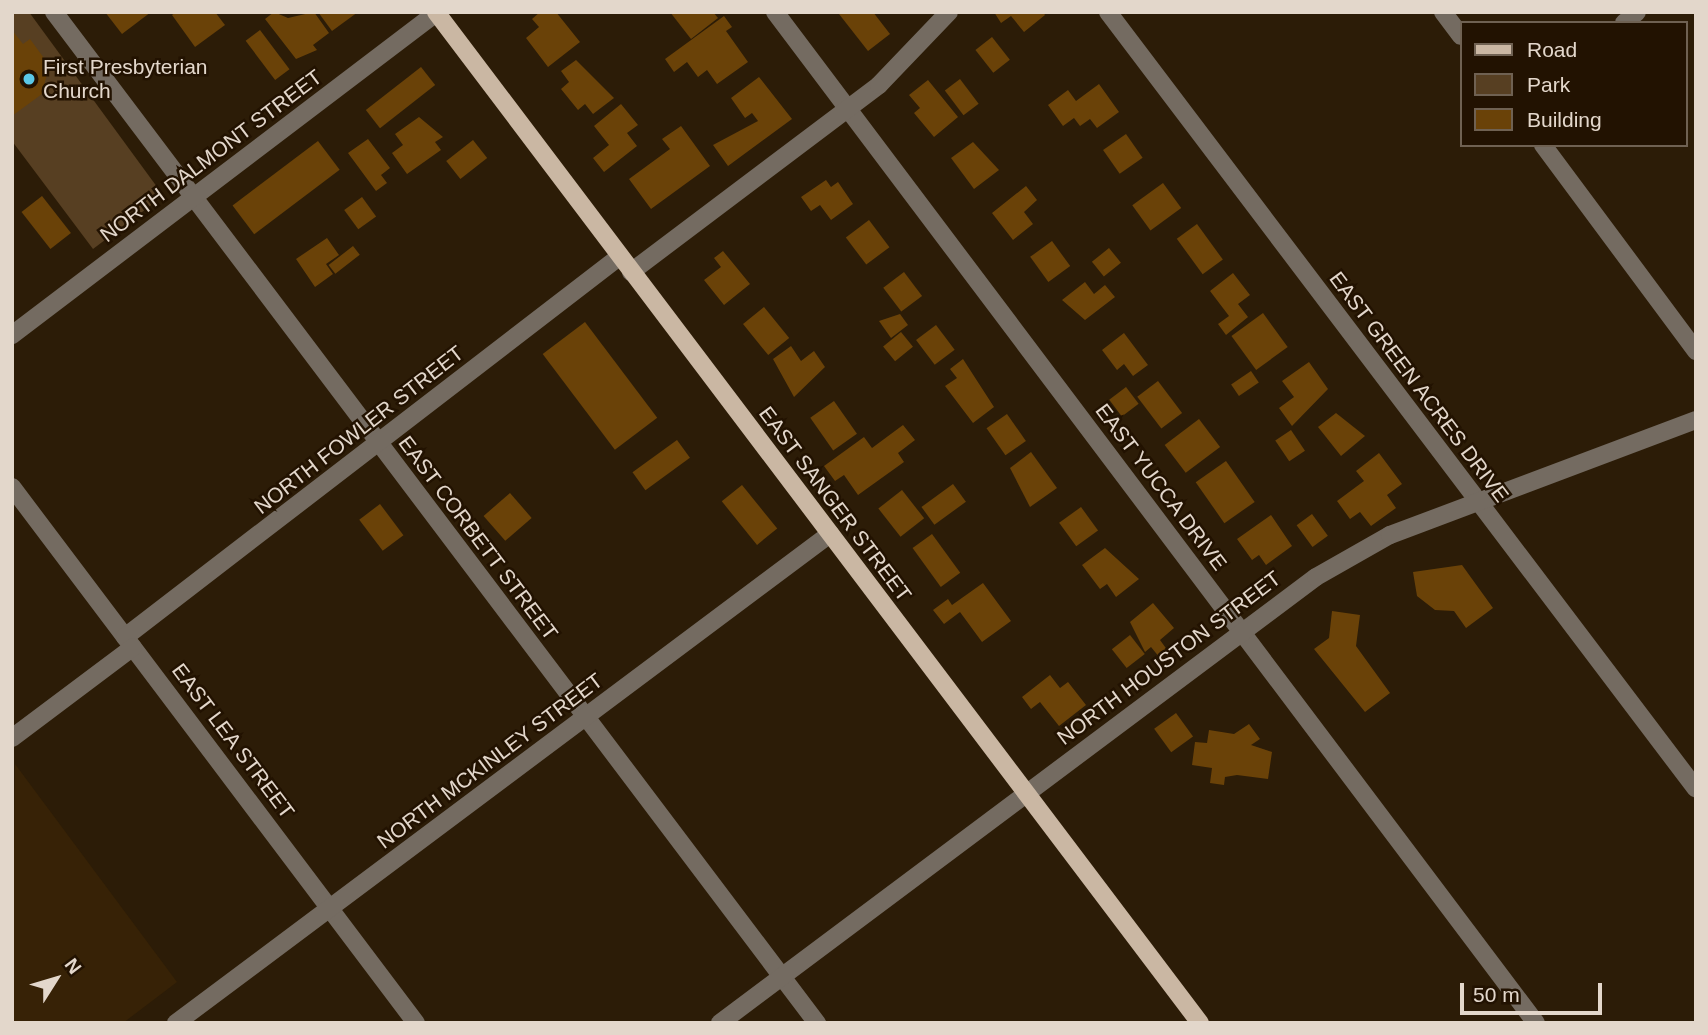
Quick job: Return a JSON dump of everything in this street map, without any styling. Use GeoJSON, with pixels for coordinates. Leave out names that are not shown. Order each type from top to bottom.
{"type":"FeatureCollection","features":[{"type":"Feature","properties":{"kind":"main road","name":"EAST SANGER STREET"},"geometry":{"type":"LineString","coordinates":[[436,13],[1200,1023]]}},
{"type":"Feature","properties":{"kind":"street","name":"EAST CORBETT STREET"},"geometry":{"type":"LineString","coordinates":[[54,12],[817,1023]]}},
{"type":"Feature","properties":{"kind":"street","name":"EAST YUCCA DRIVE"},"geometry":{"type":"LineString","coordinates":[[775,12],[1536,1023]]}},
{"type":"Feature","properties":{"kind":"street"},"geometry":{"type":"LineString","coordinates":[[631,272],[848,109],[949,12]]}},
{"type":"Feature","properties":{"kind":"street","name":"EAST GREEN ACRES DRIVE"},"geometry":{"type":"LineString","coordinates":[[1108,12],[1696,789]]}},
{"type":"Feature","properties":{"kind":"street"},"geometry":{"type":"LineString","coordinates":[[1443,12],[1460,35]]}},
{"type":"Feature","properties":{"kind":"street","name":"NORTH DALMONT STREET"},"geometry":{"type":"LineString","coordinates":[[12,335],[436,13]]}},
{"type":"Feature","properties":{"kind":"street"},"geometry":{"type":"LineString","coordinates":[[1544,147],[1696,351]]}},
{"type":"Feature","properties":{"kind":"street","name":"NORTH FOWLER STREET"},"geometry":{"type":"LineString","coordinates":[[12,738],[129,642],[619,257]]}},
{"type":"Feature","properties":{"kind":"street","name":"NORTH HOUSTON STREET"},"geometry":{"type":"LineString","coordinates":[[720,1023],[1241,631],[1361,550],[1696,420]]}},
{"type":"Feature","properties":{"kind":"street","name":"EAST LEA STREET"},"geometry":{"type":"LineString","coordinates":[[12,487],[416,1023]]}},
{"type":"Feature","properties":{"kind":"street","name":"NORTH MCKINLEY STREET"},"geometry":{"type":"LineString","coordinates":[[176,1023],[830,534]]}},
{"type":"Feature","properties":{"kind":"shaded area"},"geometry":{"type":"Polygon","coordinates":[[[15,764],[177,982],[123,1023],[12,1023],[15,764]]]}},
{"type":"Feature","properties":{"kind":"green space"},"geometry":{"type":"Polygon","coordinates":[[[12,12],[29,12],[160,191],[154,203],[93,249],[12,141],[12,12]]]}},
{"type":"Feature","properties":{"kind":"building"},"geometry":{"type":"Polygon","coordinates":[[[105,12],[151,12],[122,34],[105,12]]]}},
{"type":"Feature","properties":{"kind":"building"},"geometry":{"type":"Polygon","coordinates":[[[176,12],[215,12],[225,25],[195,47],[172,15],[176,12]]]}},
{"type":"Feature","properties":{"kind":"building"},"geometry":{"type":"Polygon","coordinates":[[[274,12],[288,18],[314,12],[329,33],[313,45],[317,50],[296,59],[265,19],[274,12]]]}},
{"type":"Feature","properties":{"kind":"building"},"geometry":{"type":"Polygon","coordinates":[[[318,12],[358,12],[332,31],[318,12]]]}},
{"type":"Feature","properties":{"kind":"building"},"geometry":{"type":"Polygon","coordinates":[[[540,12],[556,12],[580,42],[548,67],[526,38],[539,27],[532,19],[540,12]]]}},
{"type":"Feature","properties":{"kind":"building"},"geometry":{"type":"Polygon","coordinates":[[[670,12],[713,12],[718,18],[691,39],[670,12]]]}},
{"type":"Feature","properties":{"kind":"building"},"geometry":{"type":"Polygon","coordinates":[[[873,12],[890,34],[868,51],[839,14],[873,12]]]}},
{"type":"Feature","properties":{"kind":"building"},"geometry":{"type":"Polygon","coordinates":[[[994,12],[1043,12],[1045,15],[1024,32],[1011,16],[1001,23],[994,12]]]}},
{"type":"Feature","properties":{"kind":"building"},"geometry":{"type":"Polygon","coordinates":[[[724,16],[732,27],[726,31],[748,62],[717,84],[707,70],[698,77],[687,62],[674,72],[665,59],[724,16]]]}},
{"type":"Feature","properties":{"kind":"building","name":"First Presbyterian Church"},"geometry":{"type":"Polygon","coordinates":[[[12,30],[23,44],[30,39],[49,65],[42,94],[12,116],[12,30]]]}},
{"type":"Feature","properties":{"kind":"building"},"geometry":{"type":"Polygon","coordinates":[[[260,30],[289,69],[275,80],[246,41],[260,30]]]}},
{"type":"Feature","properties":{"kind":"building"},"geometry":{"type":"Polygon","coordinates":[[[992,37],[1010,60],[993,73],[975,50],[992,37]]]}},
{"type":"Feature","properties":{"kind":"building"},"geometry":{"type":"Polygon","coordinates":[[[576,60],[614,98],[593,114],[585,104],[578,110],[561,89],[569,82],[561,71],[576,60]]]}},
{"type":"Feature","properties":{"kind":"building"},"geometry":{"type":"Polygon","coordinates":[[[421,67],[435,85],[380,128],[366,110],[421,67]]]}},
{"type":"Feature","properties":{"kind":"building"},"geometry":{"type":"Polygon","coordinates":[[[759,77],[792,119],[728,166],[713,145],[758,121],[752,113],[745,118],[731,98],[759,77]]]}},
{"type":"Feature","properties":{"kind":"building"},"geometry":{"type":"Polygon","coordinates":[[[960,79],[979,104],[963,115],[945,90],[960,79]]]}},
{"type":"Feature","properties":{"kind":"building"},"geometry":{"type":"Polygon","coordinates":[[[928,80],[958,117],[934,137],[914,113],[920,108],[909,95],[928,80]]]}},
{"type":"Feature","properties":{"kind":"building"},"geometry":{"type":"Polygon","coordinates":[[[1099,84],[1119,112],[1097,128],[1090,119],[1080,126],[1074,118],[1063,126],[1048,105],[1068,90],[1076,101],[1099,84]]]}},
{"type":"Feature","properties":{"kind":"building"},"geometry":{"type":"Polygon","coordinates":[[[621,104],[638,125],[627,133],[637,146],[604,172],[593,158],[609,145],[594,126],[621,104]]]}},
{"type":"Feature","properties":{"kind":"building"},"geometry":{"type":"Polygon","coordinates":[[[419,117],[443,137],[435,142],[441,150],[407,174],[392,153],[403,145],[395,134],[419,117]]]}},
{"type":"Feature","properties":{"kind":"building"},"geometry":{"type":"Polygon","coordinates":[[[681,126],[710,166],[651,209],[629,179],[670,149],[662,139],[681,126]]]}},
{"type":"Feature","properties":{"kind":"building"},"geometry":{"type":"Polygon","coordinates":[[[1126,134],[1143,158],[1120,174],[1103,150],[1126,134]]]}},
{"type":"Feature","properties":{"kind":"building"},"geometry":{"type":"Polygon","coordinates":[[[368,139],[390,168],[381,175],[387,183],[376,191],[348,153],[368,139]]]}},
{"type":"Feature","properties":{"kind":"building"},"geometry":{"type":"Polygon","coordinates":[[[473,140],[487,158],[460,179],[446,161],[473,140]]]}},
{"type":"Feature","properties":{"kind":"building"},"geometry":{"type":"Polygon","coordinates":[[[318,141],[340,170],[254,234],[233,205],[318,141]]]}},
{"type":"Feature","properties":{"kind":"building"},"geometry":{"type":"Polygon","coordinates":[[[973,142],[999,170],[974,189],[951,158],[973,142]]]}},
{"type":"Feature","properties":{"kind":"building"},"geometry":{"type":"Polygon","coordinates":[[[826,180],[831,187],[838,182],[853,204],[831,220],[820,205],[811,211],[801,197],[826,180]]]}},
{"type":"Feature","properties":{"kind":"building"},"geometry":{"type":"Polygon","coordinates":[[[1163,183],[1181,208],[1150,230],[1132,205],[1163,183]]]}},
{"type":"Feature","properties":{"kind":"building"},"geometry":{"type":"Polygon","coordinates":[[[1026,186],[1037,200],[1024,212],[1033,224],[1013,240],[992,213],[1026,186]]]}},
{"type":"Feature","properties":{"kind":"building"},"geometry":{"type":"Polygon","coordinates":[[[42,196],[71,233],[50,249],[22,212],[42,196]]]}},
{"type":"Feature","properties":{"kind":"building"},"geometry":{"type":"Polygon","coordinates":[[[362,197],[376,216],[358,229],[344,210],[362,197]]]}},
{"type":"Feature","properties":{"kind":"building"},"geometry":{"type":"Polygon","coordinates":[[[869,220],[889,247],[866,265],[846,237],[869,220]]]}},
{"type":"Feature","properties":{"kind":"building"},"geometry":{"type":"Polygon","coordinates":[[[1197,224],[1223,260],[1203,274],[1177,239],[1197,224]]]}},
{"type":"Feature","properties":{"kind":"building"},"geometry":{"type":"Polygon","coordinates":[[[327,238],[339,255],[326,264],[333,274],[315,287],[296,259],[327,238]]]}},
{"type":"Feature","properties":{"kind":"building"},"geometry":{"type":"Polygon","coordinates":[[[1052,241],[1070,266],[1048,282],[1030,257],[1052,241]]]}},
{"type":"Feature","properties":{"kind":"building"},"geometry":{"type":"Polygon","coordinates":[[[353,246],[360,255],[335,274],[329,265],[353,246]]]}},
{"type":"Feature","properties":{"kind":"building"},"geometry":{"type":"Polygon","coordinates":[[[1109,248],[1121,263],[1104,277],[1092,262],[1109,248]]]}},
{"type":"Feature","properties":{"kind":"building"},"geometry":{"type":"Polygon","coordinates":[[[723,251],[750,284],[724,305],[704,280],[721,267],[714,258],[723,251]]]}},
{"type":"Feature","properties":{"kind":"building"},"geometry":{"type":"Polygon","coordinates":[[[904,272],[922,296],[901,312],[883,288],[904,272]]]}},
{"type":"Feature","properties":{"kind":"building"},"geometry":{"type":"Polygon","coordinates":[[[1233,273],[1250,295],[1238,304],[1248,317],[1226,335],[1218,324],[1229,316],[1210,291],[1233,273]]]}},
{"type":"Feature","properties":{"kind":"building"},"geometry":{"type":"Polygon","coordinates":[[[1085,282],[1094,294],[1105,285],[1115,297],[1085,320],[1062,300],[1085,282]]]}},
{"type":"Feature","properties":{"kind":"building"},"geometry":{"type":"Polygon","coordinates":[[[764,307],[789,338],[768,355],[743,324],[764,307]]]}},
{"type":"Feature","properties":{"kind":"building"},"geometry":{"type":"Polygon","coordinates":[[[1263,313],[1288,347],[1256,370],[1231,336],[1263,313]]]}},
{"type":"Feature","properties":{"kind":"building"},"geometry":{"type":"Polygon","coordinates":[[[900,314],[908,325],[891,338],[879,321],[900,314]]]}},
{"type":"Feature","properties":{"kind":"building"},"geometry":{"type":"Polygon","coordinates":[[[585,322],[657,418],[615,450],[543,354],[585,322]]]}},
{"type":"Feature","properties":{"kind":"building"},"geometry":{"type":"Polygon","coordinates":[[[936,325],[955,350],[935,365],[916,340],[936,325]]]}},
{"type":"Feature","properties":{"kind":"building"},"geometry":{"type":"Polygon","coordinates":[[[901,332],[913,347],[895,361],[883,346],[901,332]]]}},
{"type":"Feature","properties":{"kind":"building"},"geometry":{"type":"Polygon","coordinates":[[[1124,333],[1148,365],[1133,376],[1124,364],[1117,370],[1102,350],[1124,333]]]}},
{"type":"Feature","properties":{"kind":"building"},"geometry":{"type":"Polygon","coordinates":[[[791,346],[801,361],[814,351],[825,367],[794,397],[773,359],[791,346]]]}},
{"type":"Feature","properties":{"kind":"building"},"geometry":{"type":"Polygon","coordinates":[[[963,359],[994,407],[973,423],[945,386],[957,378],[950,369],[963,359]]]}},
{"type":"Feature","properties":{"kind":"building"},"geometry":{"type":"Polygon","coordinates":[[[1309,362],[1328,389],[1292,426],[1279,408],[1294,397],[1282,381],[1309,362]]]}},
{"type":"Feature","properties":{"kind":"building"},"geometry":{"type":"Polygon","coordinates":[[[1251,371],[1259,383],[1239,396],[1231,384],[1251,371]]]}},
{"type":"Feature","properties":{"kind":"building"},"geometry":{"type":"Polygon","coordinates":[[[1158,381],[1182,413],[1161,429],[1137,397],[1158,381]]]}},
{"type":"Feature","properties":{"kind":"building"},"geometry":{"type":"Polygon","coordinates":[[[1126,387],[1139,404],[1122,416],[1109,400],[1126,387]]]}},
{"type":"Feature","properties":{"kind":"building"},"geometry":{"type":"Polygon","coordinates":[[[834,401],[857,434],[833,450],[810,418],[834,401]]]}},
{"type":"Feature","properties":{"kind":"building"},"geometry":{"type":"Polygon","coordinates":[[[1336,413],[1365,436],[1341,456],[1318,427],[1336,413]]]}},
{"type":"Feature","properties":{"kind":"building"},"geometry":{"type":"Polygon","coordinates":[[[1007,414],[1026,441],[1005,455],[987,428],[1007,414]]]}},
{"type":"Feature","properties":{"kind":"building"},"geometry":{"type":"Polygon","coordinates":[[[1199,419],[1220,447],[1186,473],[1165,445],[1199,419]]]}},
{"type":"Feature","properties":{"kind":"building"},"geometry":{"type":"Polygon","coordinates":[[[903,425],[915,440],[898,453],[904,462],[858,495],[844,475],[835,481],[824,466],[864,437],[872,448],[903,425]]]}},
{"type":"Feature","properties":{"kind":"building"},"geometry":{"type":"Polygon","coordinates":[[[1291,430],[1305,451],[1289,461],[1275,441],[1291,430]]]}},
{"type":"Feature","properties":{"kind":"building"},"geometry":{"type":"Polygon","coordinates":[[[677,440],[690,458],[645,490],[633,472],[677,440]]]}},
{"type":"Feature","properties":{"kind":"building"},"geometry":{"type":"Polygon","coordinates":[[[1031,452],[1057,488],[1030,507],[1010,468],[1031,452]]]}},
{"type":"Feature","properties":{"kind":"building"},"geometry":{"type":"Polygon","coordinates":[[[1379,453],[1402,484],[1387,495],[1396,508],[1371,526],[1360,512],[1350,519],[1337,501],[1364,481],[1356,471],[1379,453]]]}},
{"type":"Feature","properties":{"kind":"building"},"geometry":{"type":"Polygon","coordinates":[[[1226,461],[1255,502],[1224,523],[1196,482],[1226,461]]]}},
{"type":"Feature","properties":{"kind":"building"},"geometry":{"type":"Polygon","coordinates":[[[953,484],[966,502],[934,525],[921,507],[953,484]]]}},
{"type":"Feature","properties":{"kind":"building"},"geometry":{"type":"Polygon","coordinates":[[[742,485],[777,529],[757,545],[722,501],[742,485]]]}},
{"type":"Feature","properties":{"kind":"building"},"geometry":{"type":"Polygon","coordinates":[[[902,490],[924,518],[901,537],[878,508],[902,490]]]}},
{"type":"Feature","properties":{"kind":"building"},"geometry":{"type":"Polygon","coordinates":[[[510,493],[532,518],[505,541],[484,516],[510,493]]]}},
{"type":"Feature","properties":{"kind":"building"},"geometry":{"type":"Polygon","coordinates":[[[380,504],[403,535],[383,551],[359,520],[380,504]]]}},
{"type":"Feature","properties":{"kind":"building"},"geometry":{"type":"Polygon","coordinates":[[[1081,507],[1098,530],[1076,546],[1059,523],[1081,507]]]}},
{"type":"Feature","properties":{"kind":"building"},"geometry":{"type":"Polygon","coordinates":[[[1312,514],[1328,536],[1312,547],[1297,525],[1312,514]]]}},
{"type":"Feature","properties":{"kind":"building"},"geometry":{"type":"Polygon","coordinates":[[[1271,515],[1292,546],[1266,565],[1259,555],[1252,560],[1237,539],[1271,515]]]}},
{"type":"Feature","properties":{"kind":"building"},"geometry":{"type":"Polygon","coordinates":[[[932,534],[960,573],[941,587],[913,548],[932,534]]]}},
{"type":"Feature","properties":{"kind":"building"},"geometry":{"type":"Polygon","coordinates":[[[1105,548],[1139,579],[1116,597],[1107,584],[1100,589],[1082,565],[1105,548]]]}},
{"type":"Feature","properties":{"kind":"building"},"geometry":{"type":"Polygon","coordinates":[[[1462,565],[1493,608],[1466,628],[1454,611],[1435,610],[1417,596],[1413,572],[1462,565]]]}},
{"type":"Feature","properties":{"kind":"building"},"geometry":{"type":"Polygon","coordinates":[[[983,583],[1011,621],[982,642],[960,612],[944,624],[933,610],[948,599],[952,605],[983,583]]]}},
{"type":"Feature","properties":{"kind":"building"},"geometry":{"type":"Polygon","coordinates":[[[1153,603],[1174,628],[1160,640],[1168,651],[1160,658],[1151,647],[1145,652],[1130,622],[1153,603]]]}},
{"type":"Feature","properties":{"kind":"building"},"geometry":{"type":"Polygon","coordinates":[[[1332,611],[1360,615],[1356,646],[1390,693],[1365,712],[1314,649],[1329,638],[1332,611]]]}},
{"type":"Feature","properties":{"kind":"building"},"geometry":{"type":"Polygon","coordinates":[[[1130,635],[1145,654],[1127,668],[1112,649],[1130,635]]]}},
{"type":"Feature","properties":{"kind":"building"},"geometry":{"type":"Polygon","coordinates":[[[1050,675],[1060,688],[1068,682],[1086,705],[1059,726],[1040,702],[1031,709],[1022,697],[1050,675]]]}},
{"type":"Feature","properties":{"kind":"building"},"geometry":{"type":"Polygon","coordinates":[[[1176,713],[1193,736],[1171,752],[1154,729],[1176,713]]]}},
{"type":"Feature","properties":{"kind":"building"},"geometry":{"type":"Polygon","coordinates":[[[1249,724],[1260,739],[1251,745],[1272,752],[1268,779],[1237,775],[1225,777],[1224,785],[1210,783],[1212,768],[1192,765],[1195,742],[1207,743],[1209,730],[1234,734],[1249,724]]]}},
{"type":"Feature","properties":{"kind":"place","name":"First Presbyterian Church"},"geometry":{"type":"Point","coordinates":[29,79]}}]}
